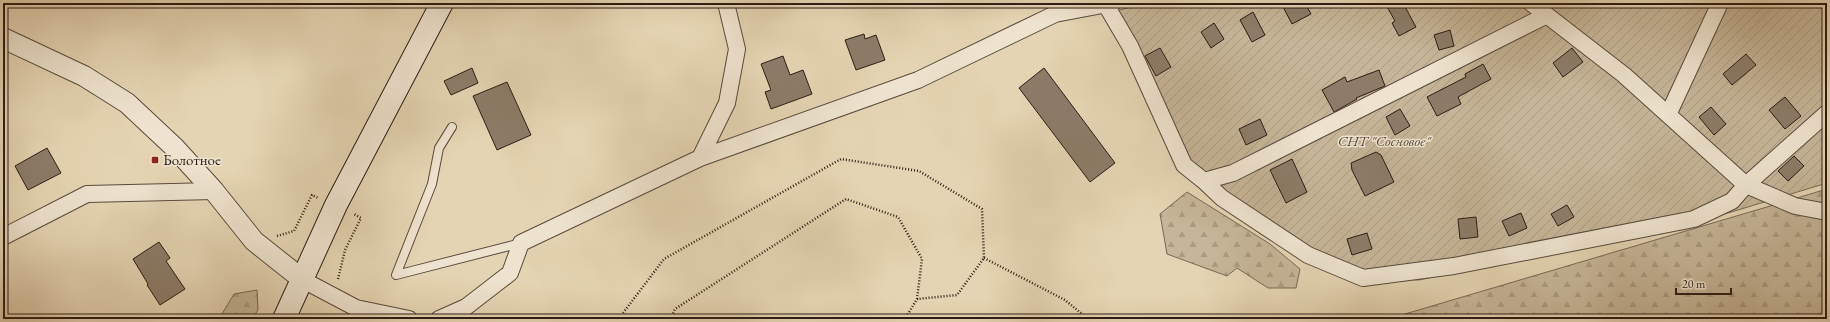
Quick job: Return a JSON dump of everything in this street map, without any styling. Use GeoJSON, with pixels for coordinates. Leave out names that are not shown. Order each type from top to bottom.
{"type":"FeatureCollection","features":[{"type":"Feature","properties":{"kind":"main road"},"geometry":{"type":"LineString","coordinates":[[284,319],[336,205],[442,3]]}},
{"type":"Feature","properties":{"kind":"street"},"geometry":{"type":"LineString","coordinates":[[700,158],[727,103],[737,49],[726,3]]}},
{"type":"Feature","properties":{"kind":"street"},"geometry":{"type":"LineString","coordinates":[[1531,3],[1624,75],[1746,185],[1795,206],[1827,212]]}},
{"type":"Feature","properties":{"kind":"street"},"geometry":{"type":"LineString","coordinates":[[1668,115],[1720,3]]}},
{"type":"Feature","properties":{"kind":"street"},"geometry":{"type":"LineString","coordinates":[[439,319],[466,307],[510,273],[521,243],[700,158],[918,80],[1055,14],[1109,4],[1130,46],[1184,165],[1222,198],[1308,255],[1363,278],[1454,266],[1694,219],[1732,201],[1746,185],[1827,113]]}},
{"type":"Feature","properties":{"kind":"street"},"geometry":{"type":"LineString","coordinates":[[1204,181],[1233,173],[1547,15]]}},
{"type":"Feature","properties":{"kind":"street"},"geometry":{"type":"LineString","coordinates":[[3,38],[84,76],[127,104],[174,146],[214,191],[254,241],[302,280],[356,308],[409,319]]}},
{"type":"Feature","properties":{"kind":"street"},"geometry":{"type":"LineString","coordinates":[[3,237],[87,194],[214,191]]}},
{"type":"Feature","properties":{"kind":"lane"},"geometry":{"type":"LineString","coordinates":[[452,127],[439,148],[432,184],[396,275],[521,243]]}},
{"type":"Feature","properties":{"kind":"path"},"geometry":{"type":"LineString","coordinates":[[623,319],[623,313],[664,259],[841,159],[919,171],[982,209],[984,258],[957,295],[917,299]]}},
{"type":"Feature","properties":{"kind":"path"},"geometry":{"type":"LineString","coordinates":[[274,237],[294,231],[312,195],[362,218],[346,250],[338,279],[344,284]]}},
{"type":"Feature","properties":{"kind":"path"},"geometry":{"type":"LineString","coordinates":[[671,319],[675,309],[846,199],[898,217],[922,259],[917,299],[905,319]]}},
{"type":"Feature","properties":{"kind":"path"},"geometry":{"type":"LineString","coordinates":[[984,258],[1066,300],[1088,319]]}},
{"type":"Feature","properties":{"kind":"green space","name":"СНТ \"Сосновое\""},"geometry":{"type":"Polygon","coordinates":[[[1143,3],[1827,3],[1827,183],[1728,213],[1419,280],[1344,278],[1201,190],[1117,11],[1143,3]]]}},
{"type":"Feature","properties":{"kind":"green space"},"geometry":{"type":"Polygon","coordinates":[[[1827,189],[1827,319],[1388,319],[1777,204],[1827,189]]]}},
{"type":"Feature","properties":{"kind":"green space"},"geometry":{"type":"Polygon","coordinates":[[[1187,192],[1270,244],[1300,269],[1296,288],[1268,288],[1237,268],[1227,276],[1167,254],[1160,214],[1187,192]]]}},
{"type":"Feature","properties":{"kind":"green space"},"geometry":{"type":"Polygon","coordinates":[[[257,290],[258,310],[252,319],[219,319],[234,294],[257,290]]]}},
{"type":"Feature","properties":{"kind":"building"},"geometry":{"type":"Polygon","coordinates":[[[1281,3],[1305,3],[1311,14],[1292,24],[1281,3]]]}},
{"type":"Feature","properties":{"kind":"building"},"geometry":{"type":"Polygon","coordinates":[[[1385,3],[1403,3],[1416,27],[1399,36],[1392,23],[1395,21],[1385,3]]]}},
{"type":"Feature","properties":{"kind":"building"},"geometry":{"type":"Polygon","coordinates":[[[1253,12],[1265,35],[1252,42],[1240,20],[1253,12]]]}},
{"type":"Feature","properties":{"kind":"building"},"geometry":{"type":"Polygon","coordinates":[[[1214,23],[1224,39],[1211,48],[1201,32],[1214,23]]]}},
{"type":"Feature","properties":{"kind":"building"},"geometry":{"type":"Polygon","coordinates":[[[1450,30],[1454,46],[1439,50],[1434,35],[1450,30]]]}},
{"type":"Feature","properties":{"kind":"building"},"geometry":{"type":"Polygon","coordinates":[[[864,34],[865,39],[876,35],[885,60],[856,70],[845,40],[864,34]]]}},
{"type":"Feature","properties":{"kind":"building"},"geometry":{"type":"Polygon","coordinates":[[[1160,48],[1171,67],[1156,76],[1145,56],[1160,48]]]}},
{"type":"Feature","properties":{"kind":"building"},"geometry":{"type":"Polygon","coordinates":[[[1572,48],[1583,62],[1563,77],[1553,63],[1572,48]]]}},
{"type":"Feature","properties":{"kind":"building"},"geometry":{"type":"Polygon","coordinates":[[[1746,54],[1756,65],[1732,85],[1723,74],[1746,54]]]}},
{"type":"Feature","properties":{"kind":"building"},"geometry":{"type":"Polygon","coordinates":[[[783,56],[790,75],[803,70],[812,94],[771,109],[765,92],[771,90],[761,64],[783,56]]]}},
{"type":"Feature","properties":{"kind":"building"},"geometry":{"type":"Polygon","coordinates":[[[1483,64],[1491,79],[1458,97],[1461,104],[1437,116],[1427,97],[1466,77],[1465,74],[1483,64]]]}},
{"type":"Feature","properties":{"kind":"building"},"geometry":{"type":"Polygon","coordinates":[[[472,68],[478,83],[451,95],[444,81],[472,68]]]}},
{"type":"Feature","properties":{"kind":"building"},"geometry":{"type":"Polygon","coordinates":[[[1044,68],[1115,163],[1090,182],[1019,88],[1044,68]]]}},
{"type":"Feature","properties":{"kind":"building"},"geometry":{"type":"Polygon","coordinates":[[[1379,70],[1385,86],[1356,98],[1357,99],[1334,112],[1322,90],[1345,77],[1347,82],[1379,70]]]}},
{"type":"Feature","properties":{"kind":"building"},"geometry":{"type":"Polygon","coordinates":[[[507,82],[531,135],[497,150],[473,96],[507,82]]]}},
{"type":"Feature","properties":{"kind":"building"},"geometry":{"type":"Polygon","coordinates":[[[1785,97],[1801,116],[1785,129],[1769,110],[1785,97]]]}},
{"type":"Feature","properties":{"kind":"building"},"geometry":{"type":"Polygon","coordinates":[[[1711,107],[1726,124],[1714,135],[1699,117],[1711,107]]]}},
{"type":"Feature","properties":{"kind":"building"},"geometry":{"type":"Polygon","coordinates":[[[1400,109],[1410,126],[1395,135],[1386,117],[1400,109]]]}},
{"type":"Feature","properties":{"kind":"building"},"geometry":{"type":"Polygon","coordinates":[[[1260,119],[1267,135],[1246,145],[1239,129],[1260,119]]]}},
{"type":"Feature","properties":{"kind":"building"},"geometry":{"type":"Polygon","coordinates":[[[47,148],[61,173],[28,190],[15,166],[47,148]]]}},
{"type":"Feature","properties":{"kind":"building"},"geometry":{"type":"Polygon","coordinates":[[[1376,152],[1381,155],[1394,182],[1365,196],[1352,170],[1351,163],[1376,152]]]}},
{"type":"Feature","properties":{"kind":"building"},"geometry":{"type":"Polygon","coordinates":[[[1794,156],[1804,166],[1788,181],[1778,171],[1794,156]]]}},
{"type":"Feature","properties":{"kind":"building"},"geometry":{"type":"Polygon","coordinates":[[[1292,159],[1307,192],[1286,203],[1270,170],[1292,159]]]}},
{"type":"Feature","properties":{"kind":"building"},"geometry":{"type":"Polygon","coordinates":[[[1567,205],[1574,217],[1558,226],[1551,214],[1567,205]]]}},
{"type":"Feature","properties":{"kind":"building"},"geometry":{"type":"Polygon","coordinates":[[[1521,213],[1527,228],[1509,236],[1502,221],[1521,213]]]}},
{"type":"Feature","properties":{"kind":"building"},"geometry":{"type":"Polygon","coordinates":[[[1476,217],[1478,237],[1460,239],[1458,219],[1476,217]]]}},
{"type":"Feature","properties":{"kind":"building"},"geometry":{"type":"Polygon","coordinates":[[[1367,233],[1372,249],[1352,255],[1347,239],[1367,233]]]}},
{"type":"Feature","properties":{"kind":"building"},"geometry":{"type":"Polygon","coordinates":[[[159,242],[170,258],[166,261],[185,289],[160,305],[133,259],[159,242]]]}},
{"type":"Feature","properties":{"kind":"place","name":"Болотное"},"geometry":{"type":"Point","coordinates":[155,160]}}]}
